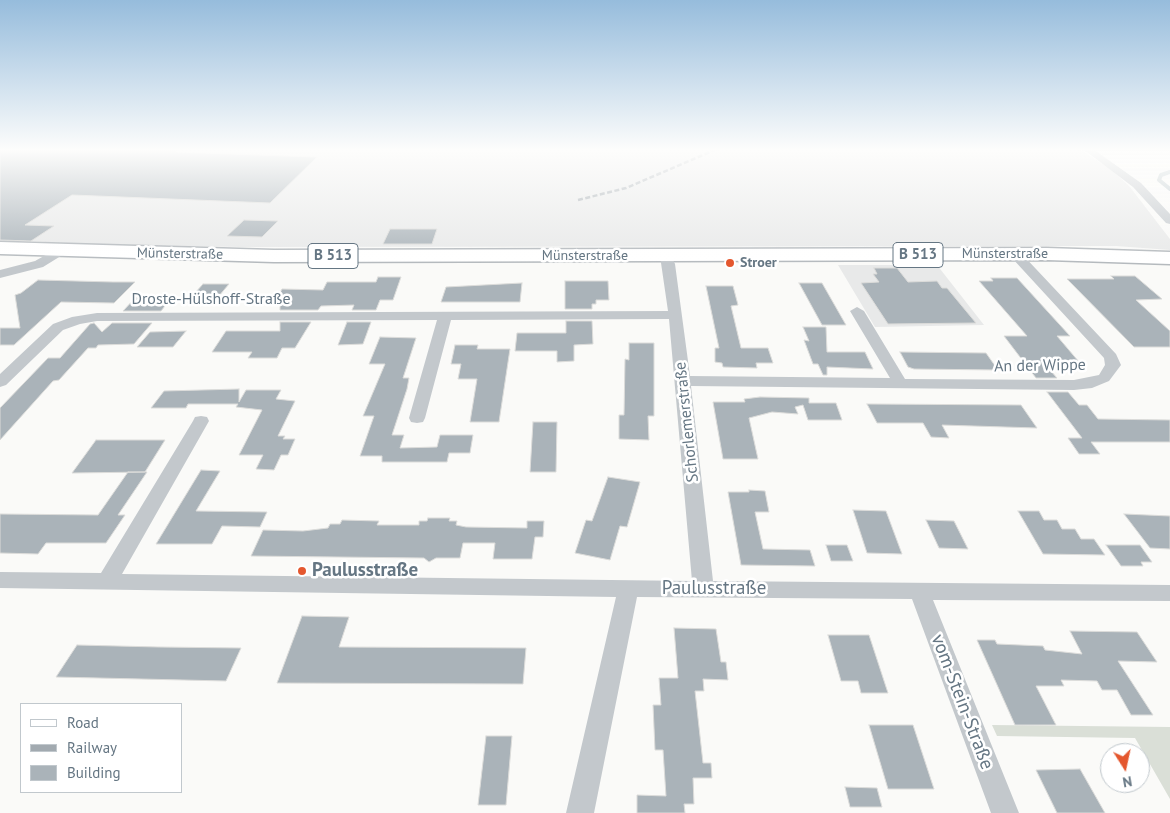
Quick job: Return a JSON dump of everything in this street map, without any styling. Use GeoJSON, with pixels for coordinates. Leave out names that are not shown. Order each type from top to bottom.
{"type":"FeatureCollection","features":[{"type":"Feature","properties":{"kind":"main road","name":"Münsterstraße"},"geometry":{"type":"LineString","coordinates":[[0,248],[274,256],[1016,255],[1170,258]]}},
{"type":"Feature","properties":{"kind":"street"},"geometry":{"type":"LineString","coordinates":[[1139,187],[1170,221]]}},
{"type":"Feature","properties":{"kind":"street"},"geometry":{"type":"LineString","coordinates":[[0,274],[40,264],[60,251]]}},
{"type":"Feature","properties":{"kind":"street","name":"An der Wippe"},"geometry":{"type":"LineString","coordinates":[[683,380],[1074,385],[1092,383],[1104,378],[1110,372],[1113,364],[1111,356],[1016,255]]}},
{"type":"Feature","properties":{"kind":"street","name":"Schorlemerstraße"},"geometry":{"type":"LineString","coordinates":[[666,256],[676,315],[702,589]]}},
{"type":"Feature","properties":{"kind":"street"},"geometry":{"type":"LineString","coordinates":[[857,311],[901,384]]}},
{"type":"Feature","properties":{"kind":"street","name":"Droste-Hülshoff-Straße"},"geometry":{"type":"LineString","coordinates":[[0,382],[58,327],[76,320],[97,317],[676,315]]}},
{"type":"Feature","properties":{"kind":"street"},"geometry":{"type":"LineString","coordinates":[[417,418],[445,316]]}},
{"type":"Feature","properties":{"kind":"street"},"geometry":{"type":"LineString","coordinates":[[107,581],[201,421]]}},
{"type":"Feature","properties":{"kind":"street","name":"Paulusstraße"},"geometry":{"type":"LineString","coordinates":[[0,580],[628,589],[1170,593]]}},
{"type":"Feature","properties":{"kind":"street"},"geometry":{"type":"LineString","coordinates":[[580,813],[628,589]]}},
{"type":"Feature","properties":{"kind":"street","name":"vom-Stein-Straße"},"geometry":{"type":"LineString","coordinates":[[919,590],[1005,813]]}},
{"type":"Feature","properties":{"kind":"shaded area"},"geometry":{"type":"Polygon","coordinates":[[[0,187],[1130,187],[1170,239],[1170,250],[1116,246],[240,247],[77,244],[0,239],[0,187]]]}},
{"type":"Feature","properties":{"kind":"shaded area"},"geometry":{"type":"Polygon","coordinates":[[[838,265],[937,265],[984,325],[875,327],[838,265]]]}},
{"type":"Feature","properties":{"kind":"shaded area"},"geometry":{"type":"Polygon","coordinates":[[[992,725],[1170,727],[1170,799],[1150,764],[1150,743],[1138,743],[1135,738],[997,736],[992,725]]]}},
{"type":"Feature","properties":{"kind":"building"},"geometry":{"type":"Polygon","coordinates":[[[0,187],[286,187],[270,203],[72,195],[25,225],[54,226],[31,241],[0,240],[0,187]]]}},
{"type":"Feature","properties":{"kind":"building"},"geometry":{"type":"Polygon","coordinates":[[[244,220],[278,221],[262,237],[227,236],[244,220]]]}},
{"type":"Feature","properties":{"kind":"building"},"geometry":{"type":"Polygon","coordinates":[[[390,229],[437,229],[432,244],[383,244],[390,229]]]}},
{"type":"Feature","properties":{"kind":"building"},"geometry":{"type":"Polygon","coordinates":[[[874,268],[897,268],[908,282],[937,281],[942,288],[947,288],[976,323],[888,324],[861,283],[879,282],[873,274],[877,274],[874,268]]]}},
{"type":"Feature","properties":{"kind":"building"},"geometry":{"type":"Polygon","coordinates":[[[1111,276],[1135,276],[1162,299],[1136,300],[1170,331],[1170,347],[1134,347],[1067,279],[1114,279],[1111,276]]]}},
{"type":"Feature","properties":{"kind":"building"},"geometry":{"type":"Polygon","coordinates":[[[378,277],[401,277],[393,300],[380,300],[376,310],[352,310],[354,305],[321,306],[318,310],[280,310],[280,305],[273,305],[282,289],[323,290],[327,282],[376,282],[378,277]]]}},
{"type":"Feature","properties":{"kind":"building"},"geometry":{"type":"Polygon","coordinates":[[[991,278],[1017,278],[1070,336],[1057,336],[1085,369],[1050,370],[1057,378],[1036,378],[1004,336],[1027,336],[979,281],[993,281],[991,278]]]}},
{"type":"Feature","properties":{"kind":"building"},"geometry":{"type":"Polygon","coordinates":[[[38,280],[135,282],[114,303],[61,302],[14,345],[0,345],[0,328],[20,328],[15,295],[21,293],[38,280]]]}},
{"type":"Feature","properties":{"kind":"building"},"geometry":{"type":"Polygon","coordinates":[[[565,281],[608,281],[609,300],[596,300],[596,304],[592,304],[592,309],[565,309],[565,281]]]}},
{"type":"Feature","properties":{"kind":"building"},"geometry":{"type":"Polygon","coordinates":[[[522,283],[520,302],[441,302],[446,287],[522,283]]]}},
{"type":"Feature","properties":{"kind":"building"},"geometry":{"type":"Polygon","coordinates":[[[799,283],[822,283],[846,325],[822,325],[799,283]]]}},
{"type":"Feature","properties":{"kind":"building"},"geometry":{"type":"Polygon","coordinates":[[[203,284],[229,284],[213,303],[187,302],[203,284]]]}},
{"type":"Feature","properties":{"kind":"building"},"geometry":{"type":"Polygon","coordinates":[[[706,286],[733,286],[738,305],[731,306],[741,348],[768,348],[773,363],[756,363],[757,368],[723,367],[722,363],[715,362],[715,348],[719,348],[706,286]]]}},
{"type":"Feature","properties":{"kind":"building"},"geometry":{"type":"Polygon","coordinates":[[[136,297],[172,297],[161,311],[123,311],[136,297]]]}},
{"type":"Feature","properties":{"kind":"building"},"geometry":{"type":"Polygon","coordinates":[[[566,321],[592,321],[593,344],[574,345],[574,361],[557,362],[557,351],[515,351],[517,333],[566,333],[566,321]]]}},
{"type":"Feature","properties":{"kind":"building"},"geometry":{"type":"Polygon","coordinates":[[[280,322],[311,322],[295,348],[282,348],[277,358],[248,358],[252,352],[212,352],[226,331],[280,331],[280,322]]]}},
{"type":"Feature","properties":{"kind":"building"},"geometry":{"type":"Polygon","coordinates":[[[347,322],[371,322],[363,344],[338,345],[347,322]]]}},
{"type":"Feature","properties":{"kind":"building"},"geometry":{"type":"Polygon","coordinates":[[[94,323],[102,332],[112,323],[152,323],[134,344],[98,345],[96,348],[88,348],[59,380],[53,381],[0,440],[0,408],[48,358],[60,358],[90,324],[94,323]]]}},
{"type":"Feature","properties":{"kind":"building"},"geometry":{"type":"Polygon","coordinates":[[[803,327],[826,327],[827,352],[865,352],[873,369],[827,367],[827,375],[823,375],[818,364],[813,364],[804,340],[809,341],[803,327]]]}},
{"type":"Feature","properties":{"kind":"building"},"geometry":{"type":"Polygon","coordinates":[[[186,331],[173,347],[137,347],[150,332],[186,331]]]}},
{"type":"Feature","properties":{"kind":"building"},"geometry":{"type":"Polygon","coordinates":[[[380,337],[416,338],[403,378],[409,378],[407,389],[392,435],[404,435],[400,448],[437,447],[440,435],[473,435],[470,453],[449,453],[447,462],[382,462],[382,456],[360,456],[374,416],[363,416],[385,364],[369,364],[380,337]]]}},
{"type":"Feature","properties":{"kind":"building"},"geometry":{"type":"Polygon","coordinates":[[[629,343],[654,343],[654,416],[648,416],[649,440],[619,439],[619,415],[624,415],[625,359],[629,360],[629,343]]]}},
{"type":"Feature","properties":{"kind":"building"},"geometry":{"type":"Polygon","coordinates":[[[455,345],[478,345],[477,349],[510,349],[499,422],[470,422],[477,379],[458,379],[461,364],[451,364],[455,345]]]}},
{"type":"Feature","properties":{"kind":"building"},"geometry":{"type":"Polygon","coordinates":[[[900,352],[986,353],[998,370],[914,369],[908,367],[900,352]]]}},
{"type":"Feature","properties":{"kind":"building"},"geometry":{"type":"Polygon","coordinates":[[[239,389],[239,402],[246,390],[281,390],[276,399],[295,401],[278,436],[285,436],[283,439],[295,439],[288,455],[281,455],[274,470],[256,469],[263,455],[239,455],[262,410],[236,407],[238,404],[188,404],[186,408],[151,408],[164,391],[239,389]]]}},
{"type":"Feature","properties":{"kind":"building"},"geometry":{"type":"Polygon","coordinates":[[[1047,392],[1068,392],[1079,405],[1087,405],[1098,419],[1170,420],[1170,442],[1091,442],[1100,454],[1079,454],[1068,438],[1082,438],[1047,392]]]}},
{"type":"Feature","properties":{"kind":"building"},"geometry":{"type":"Polygon","coordinates":[[[760,397],[809,398],[809,403],[836,403],[842,420],[808,420],[803,405],[795,407],[798,414],[772,412],[749,418],[758,459],[723,459],[713,402],[745,402],[744,399],[760,397]]]}},
{"type":"Feature","properties":{"kind":"building"},"geometry":{"type":"Polygon","coordinates":[[[867,404],[1021,405],[1037,428],[942,425],[949,438],[931,437],[923,423],[877,423],[867,404]]]}},
{"type":"Feature","properties":{"kind":"building"},"geometry":{"type":"Polygon","coordinates":[[[533,422],[557,422],[556,472],[530,472],[533,422]]]}},
{"type":"Feature","properties":{"kind":"building"},"geometry":{"type":"Polygon","coordinates":[[[96,440],[165,440],[145,472],[72,473],[96,440]]]}},
{"type":"Feature","properties":{"kind":"building"},"geometry":{"type":"Polygon","coordinates":[[[201,470],[220,471],[196,511],[267,512],[260,527],[222,526],[212,544],[156,544],[201,470]]]}},
{"type":"Feature","properties":{"kind":"building"},"geometry":{"type":"Polygon","coordinates":[[[128,472],[147,472],[118,515],[125,515],[106,543],[46,543],[38,554],[0,553],[0,514],[98,515],[128,472]]]}},
{"type":"Feature","properties":{"kind":"building"},"geometry":{"type":"Polygon","coordinates":[[[608,477],[640,482],[627,527],[620,526],[610,560],[575,553],[586,520],[592,521],[608,477]]]}},
{"type":"Feature","properties":{"kind":"building"},"geometry":{"type":"Polygon","coordinates":[[[749,490],[765,491],[769,512],[755,512],[763,549],[810,550],[815,566],[741,565],[728,492],[749,492],[749,490]]]}},
{"type":"Feature","properties":{"kind":"building"},"geometry":{"type":"Polygon","coordinates":[[[853,510],[886,511],[902,554],[867,553],[853,510]]]}},
{"type":"Feature","properties":{"kind":"building"},"geometry":{"type":"Polygon","coordinates":[[[1018,511],[1039,511],[1044,520],[1057,520],[1062,529],[1075,529],[1081,539],[1094,539],[1105,555],[1043,554],[1018,511]]]}},
{"type":"Feature","properties":{"kind":"building"},"geometry":{"type":"Polygon","coordinates":[[[1124,514],[1170,516],[1170,549],[1150,548],[1124,514]]]}},
{"type":"Feature","properties":{"kind":"building"},"geometry":{"type":"Polygon","coordinates":[[[428,518],[450,518],[449,521],[457,521],[456,525],[466,527],[527,528],[527,521],[544,521],[543,537],[535,537],[532,559],[493,559],[495,543],[463,543],[460,558],[436,558],[429,562],[424,558],[251,556],[263,530],[303,531],[328,528],[330,524],[340,524],[342,520],[379,521],[377,525],[419,525],[419,521],[427,521],[428,518]]]}},
{"type":"Feature","properties":{"kind":"building"},"geometry":{"type":"Polygon","coordinates":[[[926,520],[954,521],[968,549],[939,548],[926,520]]]}},
{"type":"Feature","properties":{"kind":"building"},"geometry":{"type":"Polygon","coordinates":[[[826,545],[847,545],[853,561],[831,561],[826,545]]]}},
{"type":"Feature","properties":{"kind":"building"},"geometry":{"type":"Polygon","coordinates":[[[1106,545],[1140,545],[1152,562],[1141,562],[1143,566],[1121,566],[1106,545]]]}},
{"type":"Feature","properties":{"kind":"building"},"geometry":{"type":"Polygon","coordinates":[[[302,616],[349,617],[339,647],[526,648],[523,684],[277,683],[302,616]]]}},
{"type":"Feature","properties":{"kind":"building"},"geometry":{"type":"Polygon","coordinates":[[[674,628],[716,629],[721,662],[726,662],[728,680],[703,679],[704,691],[695,691],[703,763],[711,763],[712,778],[693,778],[694,804],[684,804],[685,813],[637,813],[637,795],[666,796],[663,750],[655,750],[653,705],[661,705],[659,678],[678,678],[674,628]]]}},
{"type":"Feature","properties":{"kind":"building"},"geometry":{"type":"Polygon","coordinates":[[[1070,631],[1137,632],[1157,662],[1118,661],[1153,715],[1131,715],[1117,690],[1102,690],[1097,681],[1061,680],[1064,686],[1036,686],[1056,725],[1015,725],[977,640],[995,640],[997,644],[1043,646],[1045,650],[1082,654],[1070,631]]]}},
{"type":"Feature","properties":{"kind":"building"},"geometry":{"type":"Polygon","coordinates":[[[828,635],[869,635],[888,693],[861,693],[858,681],[841,681],[828,635]]]}},
{"type":"Feature","properties":{"kind":"building"},"geometry":{"type":"Polygon","coordinates":[[[77,645],[241,648],[226,681],[56,677],[77,645]]]}},
{"type":"Feature","properties":{"kind":"building"},"geometry":{"type":"Polygon","coordinates":[[[869,725],[913,725],[934,789],[888,789],[869,725]]]}},
{"type":"Feature","properties":{"kind":"building"},"geometry":{"type":"Polygon","coordinates":[[[486,736],[512,736],[506,805],[478,805],[486,736]]]}},
{"type":"Feature","properties":{"kind":"building"},"geometry":{"type":"Polygon","coordinates":[[[1080,769],[1105,813],[1057,813],[1036,770],[1080,769]]]}},
{"type":"Feature","properties":{"kind":"building"},"geometry":{"type":"Polygon","coordinates":[[[845,787],[877,788],[882,807],[850,807],[845,787]]]}},
{"type":"Feature","properties":{"kind":"railway"},"geometry":{"type":"LineString","coordinates":[[578,200],[628,187]]}},
{"type":"Feature","properties":{"kind":"place","name":"Stroer"},"geometry":{"type":"Point","coordinates":[730,263]}},
{"type":"Feature","properties":{"kind":"place","name":"Paulusstraße"},"geometry":{"type":"Point","coordinates":[302,571]}}]}
